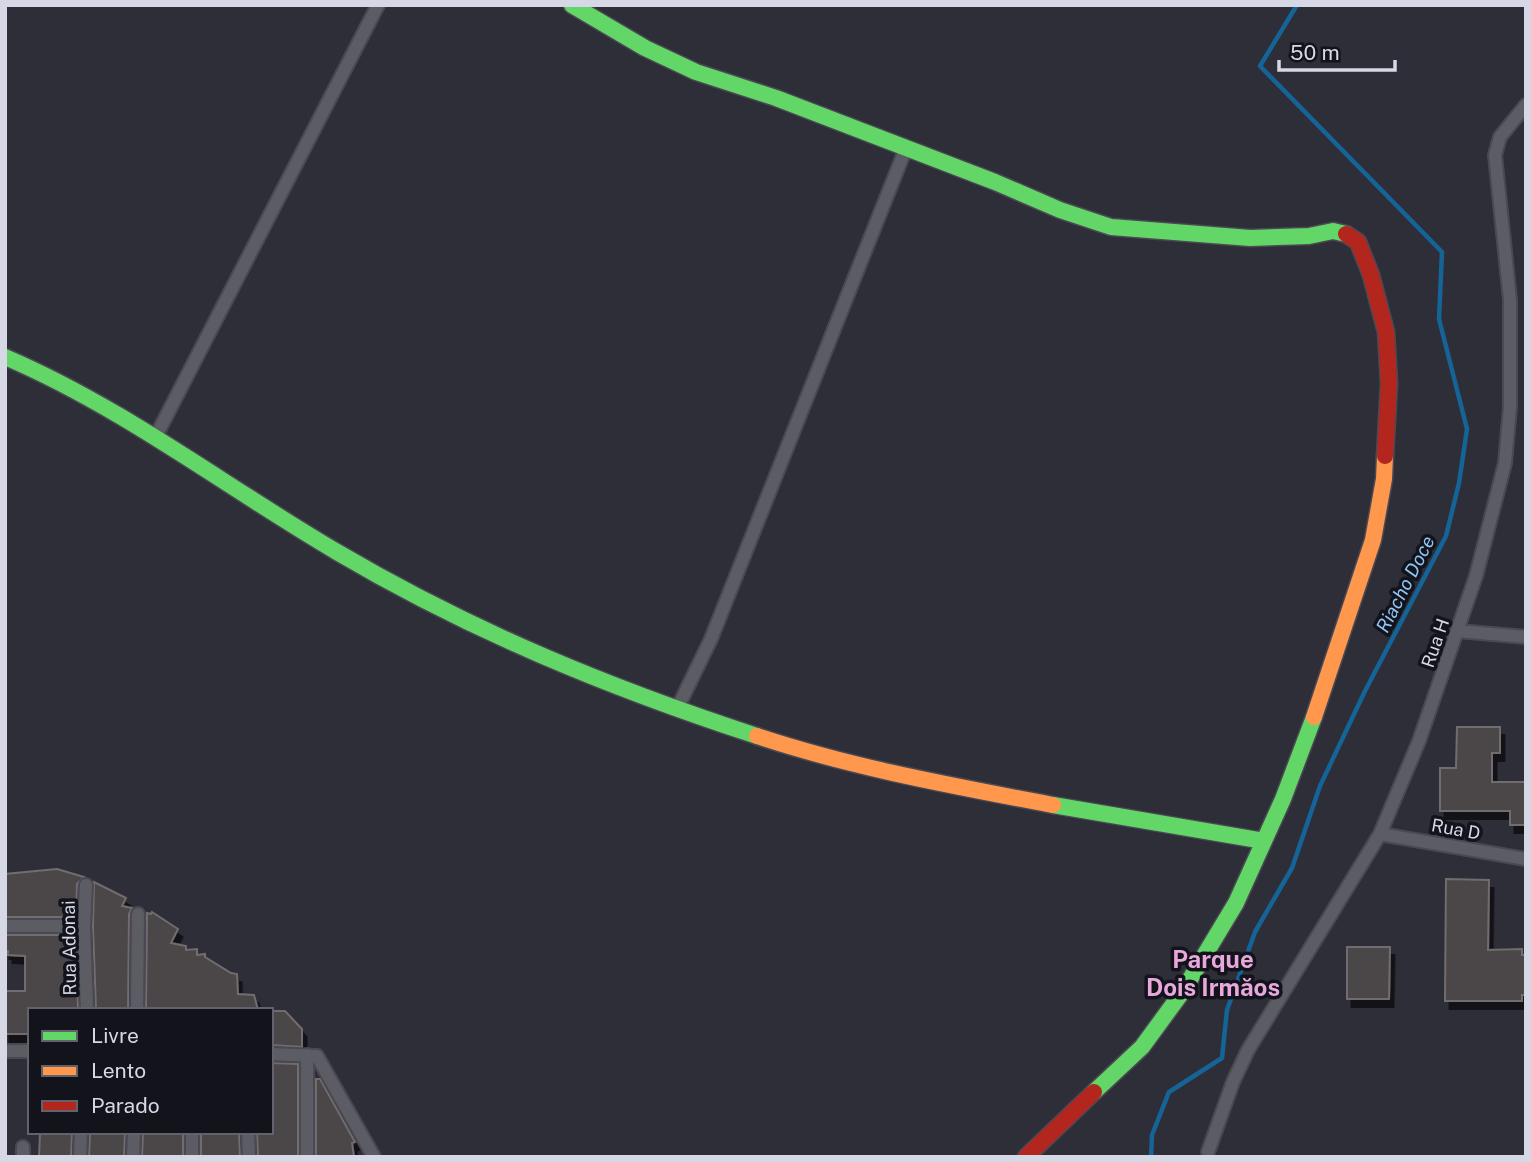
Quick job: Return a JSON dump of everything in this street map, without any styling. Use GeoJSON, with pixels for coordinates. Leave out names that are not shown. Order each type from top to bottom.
{"type":"FeatureCollection","features":[{"type":"Feature","properties":{"kind":"street"},"geometry":{"type":"LineString","coordinates":[[156,436],[378,5]]}},
{"type":"Feature","properties":{"kind":"street"},"geometry":{"type":"LineString","coordinates":[[572,5],[614,32],[681,65],[746,91],[776,98],[1060,210],[1111,227],[1250,238],[1309,236],[1333,231],[1347,234],[1358,242],[1371,275],[1386,332],[1389,383],[1384,479],[1373,540],[1329,677],[1283,799],[1236,903],[1182,990],[1142,1046],[1027,1157]]}},
{"type":"Feature","properties":{"kind":"street","name":"Rua H"},"geometry":{"type":"LineString","coordinates":[[1208,1152],[1233,1082],[1254,1039],[1380,834],[1419,741],[1479,565],[1505,463],[1510,407],[1510,300],[1495,155],[1500,137],[1526,105]]}},
{"type":"Feature","properties":{"kind":"street"},"geometry":{"type":"LineString","coordinates":[[677,709],[711,639],[906,148]]}},
{"type":"Feature","properties":{"kind":"street"},"geometry":{"type":"LineString","coordinates":[[5,357],[83,393],[156,436],[299,530],[430,605],[505,642],[612,687],[768,741],[846,762],[1039,802],[1264,841]]}},
{"type":"Feature","properties":{"kind":"street"},"geometry":{"type":"LineString","coordinates":[[1458,631],[1526,637]]}},
{"type":"Feature","properties":{"kind":"street","name":"Rua D"},"geometry":{"type":"LineString","coordinates":[[1380,834],[1526,859]]}},
{"type":"Feature","properties":{"kind":"street","name":"Rua Adonai"},"geometry":{"type":"LineString","coordinates":[[86,885],[84,926],[87,1008]]}},
{"type":"Feature","properties":{"kind":"street"},"geometry":{"type":"LineString","coordinates":[[137,1008],[138,914]]}},
{"type":"Feature","properties":{"kind":"street"},"geometry":{"type":"LineString","coordinates":[[5,926],[84,926]]}},
{"type":"Feature","properties":{"kind":"street"},"geometry":{"type":"LineString","coordinates":[[5,1051],[28,1051]]}},
{"type":"Feature","properties":{"kind":"street"},"geometry":{"type":"LineString","coordinates":[[273,1054],[312,1056]]}},
{"type":"Feature","properties":{"kind":"street"},"geometry":{"type":"LineString","coordinates":[[306,1157],[312,1056]]}},
{"type":"Feature","properties":{"kind":"street"},"geometry":{"type":"LineString","coordinates":[[312,1056],[374,1157]]}},
{"type":"Feature","properties":{"kind":"street"},"geometry":{"type":"LineString","coordinates":[[80,1157],[81,1134]]}},
{"type":"Feature","properties":{"kind":"street"},"geometry":{"type":"LineString","coordinates":[[133,1157],[134,1134]]}},
{"type":"Feature","properties":{"kind":"street"},"geometry":{"type":"LineString","coordinates":[[192,1134],[192,1157]]}},
{"type":"Feature","properties":{"kind":"street"},"geometry":{"type":"LineString","coordinates":[[248,1134],[248,1157]]}},
{"type":"Feature","properties":{"kind":"building"},"geometry":{"type":"Polygon","coordinates":[[[1457,727],[1500,727],[1500,753],[1492,753],[1492,782],[1526,782],[1526,825],[1510,825],[1510,811],[1440,811],[1440,768],[1456,768],[1457,727]]]}},
{"type":"Feature","properties":{"kind":"building"},"geometry":{"type":"Polygon","coordinates":[[[57,869],[84,877],[77,884],[76,917],[5,917],[5,874],[57,869]]]}},
{"type":"Feature","properties":{"kind":"building"},"geometry":{"type":"Polygon","coordinates":[[[1446,879],[1489,880],[1488,950],[1522,949],[1522,955],[1526,955],[1526,995],[1522,995],[1522,1001],[1445,1001],[1446,879]]]}},
{"type":"Feature","properties":{"kind":"building"},"geometry":{"type":"Polygon","coordinates":[[[94,882],[126,898],[122,906],[132,908],[129,914],[128,1008],[96,1008],[94,882]]]}},
{"type":"Feature","properties":{"kind":"building"},"geometry":{"type":"Polygon","coordinates":[[[152,912],[178,929],[171,943],[186,946],[186,950],[197,949],[197,955],[205,954],[205,957],[237,974],[238,994],[254,995],[257,1008],[146,1008],[147,913],[152,912]]]}},
{"type":"Feature","properties":{"kind":"building"},"geometry":{"type":"Polygon","coordinates":[[[5,935],[76,935],[78,1008],[28,1008],[28,1034],[5,1034],[5,991],[25,991],[25,956],[8,955],[8,951],[5,951],[5,935]]]}},
{"type":"Feature","properties":{"kind":"building"},"geometry":{"type":"Polygon","coordinates":[[[1347,947],[1390,947],[1389,999],[1347,999],[1347,947]]]}},
{"type":"Feature","properties":{"kind":"building"},"geometry":{"type":"Polygon","coordinates":[[[273,1011],[285,1011],[302,1029],[302,1047],[273,1045],[273,1011]]]}},
{"type":"Feature","properties":{"kind":"building"},"geometry":{"type":"Polygon","coordinates":[[[273,1063],[298,1064],[298,1157],[258,1157],[257,1134],[273,1134],[273,1063]]]}},
{"type":"Feature","properties":{"kind":"building"},"geometry":{"type":"Polygon","coordinates":[[[316,1079],[320,1079],[355,1142],[352,1143],[354,1157],[316,1157],[316,1079]]]}},
{"type":"Feature","properties":{"kind":"building"},"geometry":{"type":"Polygon","coordinates":[[[40,1134],[72,1134],[71,1157],[39,1157],[40,1134]]]}},
{"type":"Feature","properties":{"kind":"building"},"geometry":{"type":"Polygon","coordinates":[[[90,1134],[125,1134],[124,1157],[89,1157],[90,1134]]]}},
{"type":"Feature","properties":{"kind":"building"},"geometry":{"type":"Polygon","coordinates":[[[143,1134],[183,1134],[183,1157],[142,1157],[143,1134]]]}},
{"type":"Feature","properties":{"kind":"building"},"geometry":{"type":"Polygon","coordinates":[[[201,1134],[239,1134],[240,1157],[201,1157],[201,1134]]]}},
{"type":"Feature","properties":{"kind":"waterway","name":"Riacho Doce"},"geometry":{"type":"LineString","coordinates":[[1151,1157],[1152,1135],[1169,1092],[1222,1058],[1227,1010],[1255,932],[1292,868],[1320,786],[1365,691],[1446,536],[1459,483],[1467,429],[1439,319],[1442,252],[1260,66],[1297,5]]}},
{"type":"Feature","properties":{"kind":"traffic: fast"},"geometry":{"type":"LineString","coordinates":[[572,5],[645,48],[696,72],[776,98],[995,182],[1060,210],[1111,227],[1250,238],[1309,236],[1333,231],[1346,234]]}},
{"type":"Feature","properties":{"kind":"traffic: fast"},"geometry":{"type":"LineString","coordinates":[[5,357],[49,377],[133,424],[337,552],[438,607],[595,678],[757,736]]}},
{"type":"Feature","properties":{"kind":"traffic: fast"},"geometry":{"type":"LineString","coordinates":[[1094,1092],[1142,1047],[1183,991],[1236,903],[1283,799],[1314,717]]}},
{"type":"Feature","properties":{"kind":"traffic: fast"},"geometry":{"type":"LineString","coordinates":[[1053,805],[1264,841]]}},
{"type":"Feature","properties":{"kind":"traffic: slow"},"geometry":{"type":"LineString","coordinates":[[1314,717],[1373,540],[1384,479],[1385,456]]}},
{"type":"Feature","properties":{"kind":"traffic: slow"},"geometry":{"type":"LineString","coordinates":[[757,736],[867,767],[1053,805]]}},
{"type":"Feature","properties":{"kind":"traffic: jam"},"geometry":{"type":"LineString","coordinates":[[1346,234],[1358,242],[1371,275],[1386,332],[1389,383],[1385,456]]}},
{"type":"Feature","properties":{"kind":"traffic: jam"},"geometry":{"type":"LineString","coordinates":[[1026,1157],[1094,1092]]}},
{"type":"Feature","properties":{"kind":"district","name":"Parque Dois Irmăos"},"geometry":{"type":"Point","coordinates":[1213,973]}}]}
